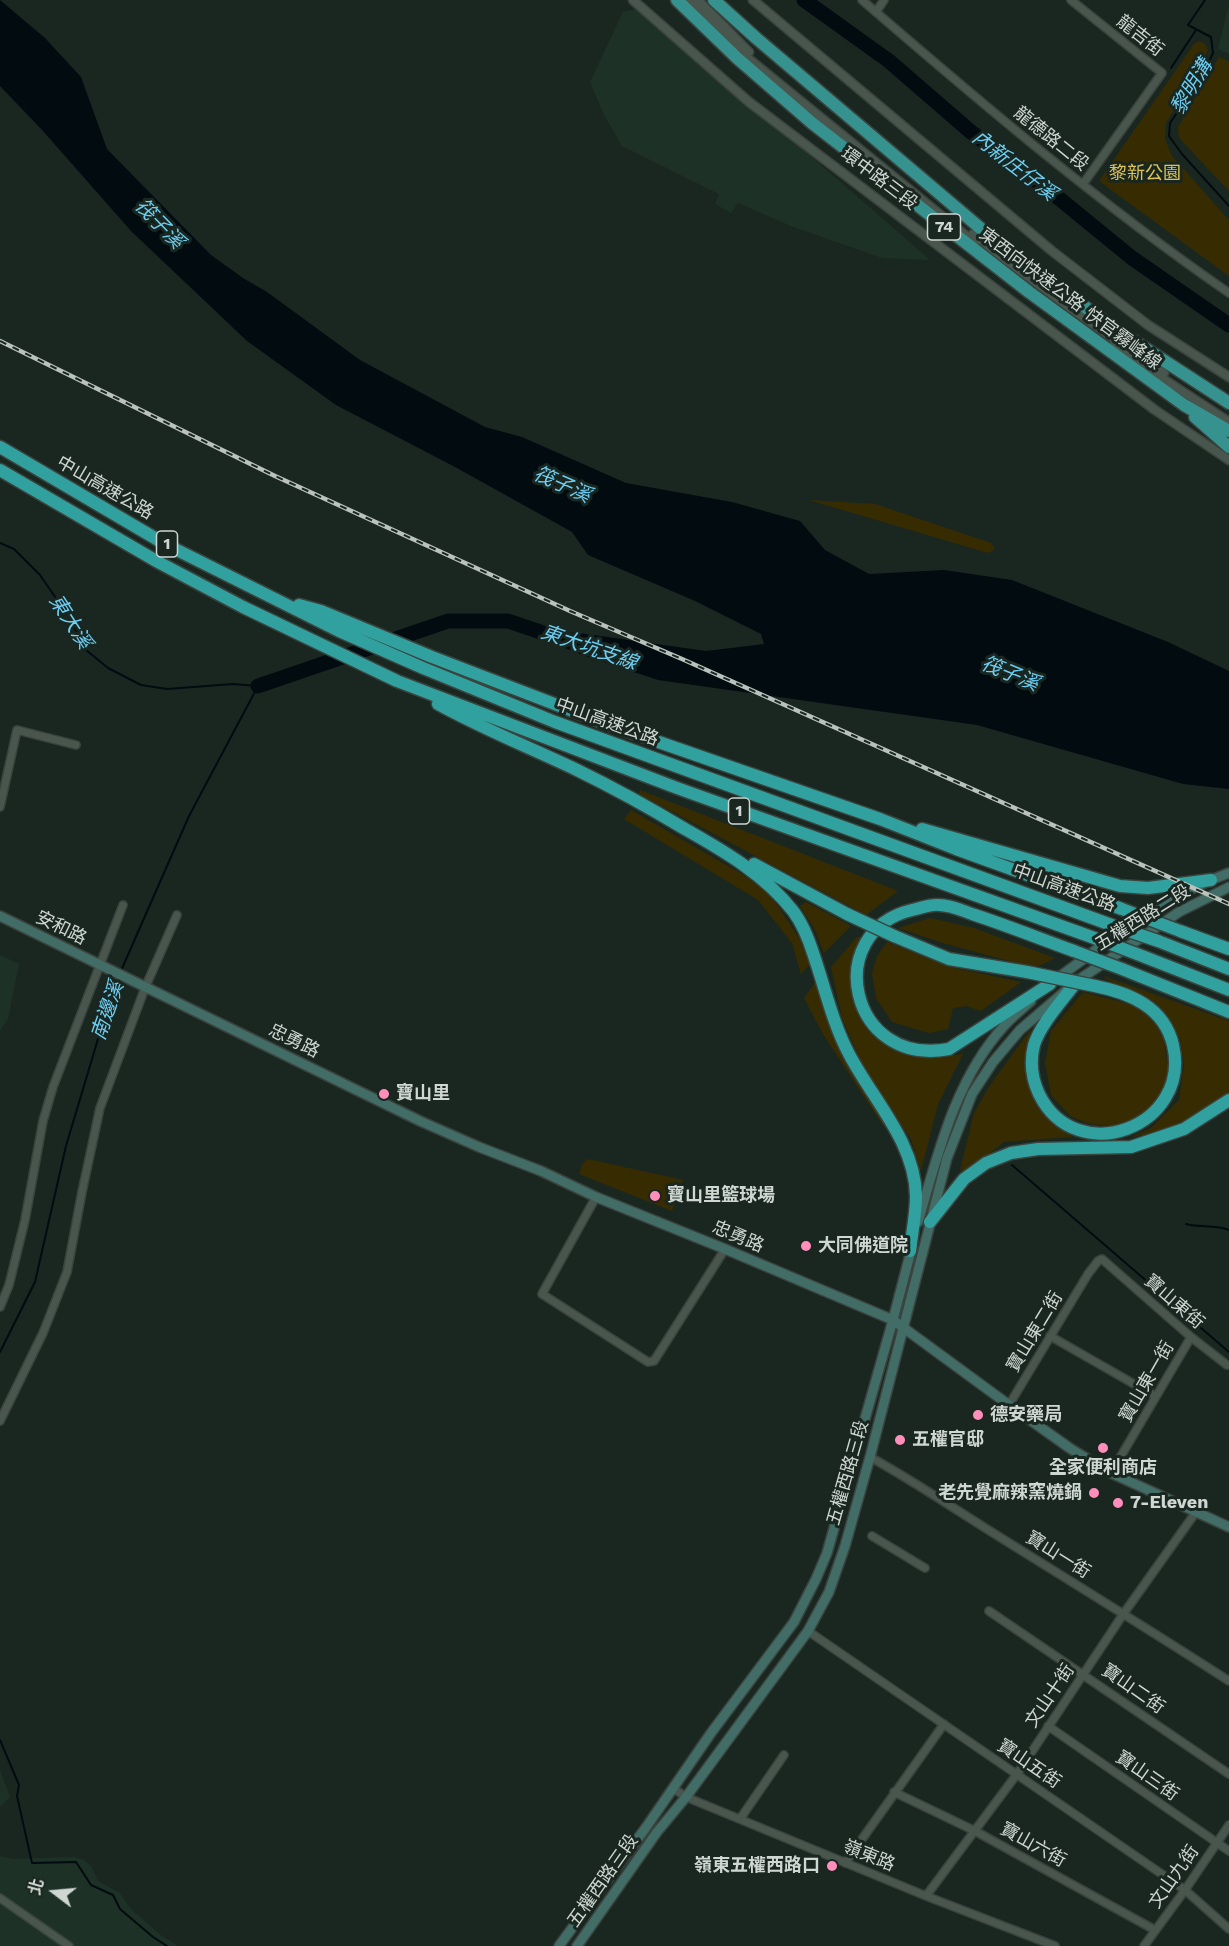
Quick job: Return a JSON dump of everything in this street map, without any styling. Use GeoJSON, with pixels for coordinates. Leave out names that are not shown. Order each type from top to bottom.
{"type":"FeatureCollection","features":[{"type":"Feature","properties":{"kind":"highway","name":"東西向快速公路 快官霧峰線"},"geometry":{"type":"LineString","coordinates":[[677,0],[737,58],[812,123],[1029,292],[1184,405],[1229,431]]}},
{"type":"Feature","properties":{"kind":"highway","name":"東西向快速公路 快官霧峰線"},"geometry":{"type":"LineString","coordinates":[[714,0],[1012,255],[1120,332],[1229,403]]}},
{"type":"Feature","properties":{"kind":"highway"},"geometry":{"type":"LineString","coordinates":[[1206,389],[1229,396]]}},
{"type":"Feature","properties":{"kind":"highway"},"geometry":{"type":"LineString","coordinates":[[1184,405],[1229,447]]}},
{"type":"Feature","properties":{"kind":"highway","name":"中山高速公路"},"geometry":{"type":"LineString","coordinates":[[0,447],[165,544],[339,631],[423,668],[555,722],[1158,941],[1229,969]]}},
{"type":"Feature","properties":{"kind":"highway","name":"中山高速公路"},"geometry":{"type":"LineString","coordinates":[[0,470],[158,562],[307,639],[397,681],[677,788],[1100,940],[1229,990]]}},
{"type":"Feature","properties":{"kind":"highway"},"geometry":{"type":"LineString","coordinates":[[268,596],[321,611],[603,723],[880,819],[1229,949]]}},
{"type":"Feature","properties":{"kind":"highway"},"geometry":{"type":"LineString","coordinates":[[397,681],[467,720],[626,795],[704,840],[762,878],[793,910],[802,925],[833,1017],[848,1053],[900,1137],[913,1172],[916,1197],[910,1251]]}},
{"type":"Feature","properties":{"kind":"highway"},"geometry":{"type":"LineString","coordinates":[[880,819],[947,835],[1120,886],[1148,888],[1211,880]]}},
{"type":"Feature","properties":{"kind":"highway"},"geometry":{"type":"LineString","coordinates":[[704,840],[848,914],[949,959],[1027,972],[1095,986],[1120,991],[1150,1008],[1168,1031],[1175,1059],[1173,1078],[1161,1104],[1141,1124],[1114,1133],[1086,1132],[1060,1120],[1042,1099],[1035,1082],[1033,1054],[1041,1029],[1077,981]]}},
{"type":"Feature","properties":{"kind":"highway"},"geometry":{"type":"LineString","coordinates":[[1050,984],[949,1049],[932,1052],[902,1046],[879,1032],[868,1018],[860,1002],[857,975],[864,948],[882,925],[906,911],[938,904],[1004,925],[1229,1012]]}},
{"type":"Feature","properties":{"kind":"highway"},"geometry":{"type":"LineString","coordinates":[[930,1222],[964,1179],[986,1163],[1011,1153],[1038,1149],[1131,1148],[1184,1129],[1229,1100]]}},
{"type":"Feature","properties":{"kind":"main road","name":"五權西路二段"},"geometry":{"type":"LineString","coordinates":[[1050,984],[1150,912],[1170,900],[1229,873]]}},
{"type":"Feature","properties":{"kind":"main road","name":"五權西路二段"},"geometry":{"type":"LineString","coordinates":[[1077,981],[1179,912],[1229,887]]}},
{"type":"Feature","properties":{"kind":"main road","name":"安和路"},"geometry":{"type":"LineString","coordinates":[[0,916],[145,987]]}},
{"type":"Feature","properties":{"kind":"main road","name":"五權西路三段"},"geometry":{"type":"LineString","coordinates":[[578,1946],[657,1832],[686,1797],[808,1631],[829,1592],[845,1546],[870,1457],[947,1158],[972,1094],[993,1062],[1020,1030],[1077,981]]}},
{"type":"Feature","properties":{"kind":"main road","name":"五權西路三段"},"geometry":{"type":"LineString","coordinates":[[559,1946],[674,1788],[711,1733],[794,1622],[816,1579],[827,1553],[939,1147],[952,1112],[966,1082],[1004,1026],[1050,984]]}},
{"type":"Feature","properties":{"kind":"main road","name":"忠勇路"},"geometry":{"type":"LineString","coordinates":[[145,987],[478,1147],[541,1171],[596,1197],[893,1320],[1071,1449],[1111,1473],[1229,1527]]}},
{"type":"Feature","properties":{"kind":"street","name":"環中路三段"},"geometry":{"type":"LineString","coordinates":[[633,0],[749,102],[1155,410],[1229,460]]}},
{"type":"Feature","properties":{"kind":"street","name":"環中路三段"},"geometry":{"type":"LineString","coordinates":[[687,0],[744,55],[1004,267],[1110,344],[1229,422]]}},
{"type":"Feature","properties":{"kind":"street","name":"環中路三段"},"geometry":{"type":"LineString","coordinates":[[698,0],[747,50],[1008,262],[1113,339],[1229,416]]}},
{"type":"Feature","properties":{"kind":"street"},"geometry":{"type":"LineString","coordinates":[[753,0],[1052,251],[1148,325],[1229,376]]}},
{"type":"Feature","properties":{"kind":"street","name":"龍德路二段"},"geometry":{"type":"LineString","coordinates":[[861,0],[1083,184],[1174,255],[1229,292]]}},
{"type":"Feature","properties":{"kind":"street"},"geometry":{"type":"LineString","coordinates":[[876,12],[884,0]]}},
{"type":"Feature","properties":{"kind":"street","name":"龍吉街"},"geometry":{"type":"LineString","coordinates":[[1071,0],[1162,73],[1083,184]]}},
{"type":"Feature","properties":{"kind":"street"},"geometry":{"type":"LineString","coordinates":[[0,807],[17,730],[76,745]]}},
{"type":"Feature","properties":{"kind":"street"},"geometry":{"type":"LineString","coordinates":[[0,1307],[9,1285],[25,1220],[44,1121],[53,1087],[103,968],[123,905]]}},
{"type":"Feature","properties":{"kind":"street"},"geometry":{"type":"LineString","coordinates":[[0,1421],[43,1333],[67,1272],[81,1192],[100,1108],[145,987],[177,915]]}},
{"type":"Feature","properties":{"kind":"street"},"geometry":{"type":"LineString","coordinates":[[596,1197],[542,1294],[648,1362],[654,1361],[725,1249]]}},
{"type":"Feature","properties":{"kind":"street","name":"寶山東二街"},"geometry":{"type":"LineString","coordinates":[[1009,1405],[1088,1274],[1102,1259]]}},
{"type":"Feature","properties":{"kind":"street","name":"寶山東街"},"geometry":{"type":"LineString","coordinates":[[1102,1259],[1191,1337],[1227,1365]]}},
{"type":"Feature","properties":{"kind":"street"},"geometry":{"type":"LineString","coordinates":[[1050,1336],[1155,1396]]}},
{"type":"Feature","properties":{"kind":"street","name":"寶山東一街"},"geometry":{"type":"LineString","coordinates":[[1111,1473],[1191,1337]]}},
{"type":"Feature","properties":{"kind":"street","name":"寶山一街"},"geometry":{"type":"LineString","coordinates":[[870,1457],[907,1477],[1229,1681]]}},
{"type":"Feature","properties":{"kind":"street","name":"文山十街"},"geometry":{"type":"LineString","coordinates":[[926,1896],[1017,1774],[1124,1613],[1196,1512]]}},
{"type":"Feature","properties":{"kind":"street"},"geometry":{"type":"LineString","coordinates":[[872,1536],[925,1568]]}},
{"type":"Feature","properties":{"kind":"street","name":"寶山二街"},"geometry":{"type":"LineString","coordinates":[[989,1611],[1229,1774]]}},
{"type":"Feature","properties":{"kind":"street","name":"寶山五街"},"geometry":{"type":"LineString","coordinates":[[808,1631],[1185,1890],[1229,1929]]}},
{"type":"Feature","properties":{"kind":"street"},"geometry":{"type":"LineString","coordinates":[[845,1863],[944,1724]]}},
{"type":"Feature","properties":{"kind":"street","name":"寶山三街"},"geometry":{"type":"LineString","coordinates":[[1048,1726],[1229,1851]]}},
{"type":"Feature","properties":{"kind":"street"},"geometry":{"type":"LineString","coordinates":[[740,1819],[784,1755]]}},
{"type":"Feature","properties":{"kind":"street","name":"嶺東路"},"geometry":{"type":"LineString","coordinates":[[674,1788],[686,1797],[1051,1945]]}},
{"type":"Feature","properties":{"kind":"street","name":"寶山六街"},"geometry":{"type":"LineString","coordinates":[[894,1792],[975,1831],[1155,1930]]}},
{"type":"Feature","properties":{"kind":"street","name":"文山九街"},"geometry":{"type":"LineString","coordinates":[[1144,1946],[1229,1825]]}},
{"type":"Feature","properties":{"kind":"street"},"geometry":{"type":"LineString","coordinates":[[0,1898],[69,1946]]}},
{"type":"Feature","properties":{"kind":"shaded area"},"geometry":{"type":"Polygon","coordinates":[[[1229,4],[1229,54],[1218,49],[1229,4]]]}},
{"type":"Feature","properties":{"kind":"shaded area"},"geometry":{"type":"Polygon","coordinates":[[[641,8],[930,260],[882,258],[791,226],[738,203],[731,213],[715,204],[719,194],[622,146],[605,117],[590,82],[623,12],[641,8]]]}},
{"type":"Feature","properties":{"kind":"shaded area"},"geometry":{"type":"Polygon","coordinates":[[[0,955],[19,964],[8,1019],[0,1030],[0,955]]]}},
{"type":"Feature","properties":{"kind":"shaded area"},"geometry":{"type":"Polygon","coordinates":[[[0,1770],[10,1797],[0,1807],[0,1770]]]}},
{"type":"Feature","properties":{"kind":"shaded area"},"geometry":{"type":"Polygon","coordinates":[[[0,1856],[13,1859],[74,1857],[84,1860],[91,1866],[98,1881],[120,1893],[130,1908],[162,1936],[178,1946],[0,1946],[0,1856]]]}},
{"type":"Feature","properties":{"kind":"green space","name":"黎新公園"},"geometry":{"type":"Polygon","coordinates":[[[1199,41],[1205,44],[1208,50],[1166,123],[1165,139],[1172,156],[1229,220],[1229,276],[1099,181],[1194,44],[1199,41]]]}},
{"type":"Feature","properties":{"kind":"green space","name":"黎新公園"},"geometry":{"type":"Polygon","coordinates":[[[1219,57],[1229,61],[1229,191],[1179,138],[1178,127],[1219,57]]]}},
{"type":"Feature","properties":{"kind":"green space"},"geometry":{"type":"Polygon","coordinates":[[[809,500],[875,504],[991,543],[995,549],[988,553],[809,500]]]}},
{"type":"Feature","properties":{"kind":"green space"},"geometry":{"type":"Polygon","coordinates":[[[640,790],[898,891],[866,915],[639,794],[640,790]]]}},
{"type":"Feature","properties":{"kind":"green space"},"geometry":{"type":"Polygon","coordinates":[[[631,810],[766,888],[808,952],[812,962],[801,974],[792,943],[758,900],[624,819],[631,810]]]}},
{"type":"Feature","properties":{"kind":"green space"},"geometry":{"type":"Polygon","coordinates":[[[806,902],[851,926],[824,953],[814,928],[800,906],[806,902]]]}},
{"type":"Feature","properties":{"kind":"green space"},"geometry":{"type":"Polygon","coordinates":[[[930,918],[974,928],[1055,958],[1035,968],[898,928],[930,918]]]}},
{"type":"Feature","properties":{"kind":"green space"},"geometry":{"type":"Polygon","coordinates":[[[857,937],[863,937],[850,984],[872,1034],[905,1052],[931,1058],[963,1054],[938,1104],[921,1171],[911,1139],[867,1075],[842,1018],[831,967],[857,937]]]}},
{"type":"Feature","properties":{"kind":"green space"},"geometry":{"type":"Polygon","coordinates":[[[887,942],[950,967],[1021,982],[981,1011],[966,1006],[953,1008],[948,1029],[929,1033],[892,1022],[876,998],[872,973],[877,956],[887,942]]]}},
{"type":"Feature","properties":{"kind":"green space"},"geometry":{"type":"Polygon","coordinates":[[[1104,976],[1229,1021],[1229,1093],[1207,1108],[1170,1127],[1131,1137],[1151,1128],[1179,1100],[1184,1065],[1180,1039],[1168,1016],[1153,1001],[1104,976]]]}},
{"type":"Feature","properties":{"kind":"green space"},"geometry":{"type":"Polygon","coordinates":[[[817,980],[843,1057],[886,1127],[823,1034],[804,998],[817,980]]]}},
{"type":"Feature","properties":{"kind":"green space"},"geometry":{"type":"Polygon","coordinates":[[[1083,992],[1133,1005],[1152,1017],[1164,1040],[1168,1068],[1163,1095],[1143,1119],[1111,1126],[1089,1124],[1070,1116],[1051,1095],[1045,1063],[1051,1031],[1083,992]]]}},
{"type":"Feature","properties":{"kind":"green space"},"geometry":{"type":"Polygon","coordinates":[[[1031,1029],[1027,1067],[1043,1111],[1072,1137],[1004,1142],[966,1172],[960,1170],[974,1113],[990,1085],[1031,1029]]]}},
{"type":"Feature","properties":{"kind":"green space","name":"寶山里籃球場"},"geometry":{"type":"Polygon","coordinates":[[[588,1159],[683,1180],[672,1211],[579,1174],[582,1164],[588,1159]]]}},
{"type":"Feature","properties":{"kind":"water","name":"筏子溪"},"geometry":{"type":"Polygon","coordinates":[[[0,0],[45,38],[81,77],[107,149],[211,255],[267,292],[360,360],[485,427],[522,437],[626,483],[732,502],[800,521],[825,550],[869,574],[944,570],[1012,580],[1168,642],[1229,671],[1229,789],[1183,784],[977,725],[658,680],[579,654],[572,632],[706,651],[764,644],[761,634],[695,601],[588,555],[572,532],[336,405],[247,341],[131,231],[0,86],[0,0]]]}},
{"type":"Feature","properties":{"kind":"waterway","name":"內新庄仔溪"},"geometry":{"type":"LineString","coordinates":[[804,0],[889,61],[971,132],[1050,191],[1132,258],[1229,325]]}},
{"type":"Feature","properties":{"kind":"waterway","name":"黎明溝"},"geometry":{"type":"LineString","coordinates":[[1205,0],[1188,25],[1211,37],[1213,53],[1205,71],[1170,123],[1169,136],[1182,154],[1229,206]]}},
{"type":"Feature","properties":{"kind":"waterway"},"geometry":{"type":"LineString","coordinates":[[1171,68],[1196,30]]}},
{"type":"Feature","properties":{"kind":"waterway","name":"南邊溪"},"geometry":{"type":"LineString","coordinates":[[0,543],[14,549],[40,575],[71,620],[86,650],[108,668],[141,685],[167,689],[233,684],[258,686],[189,816],[120,973]]}},
{"type":"Feature","properties":{"kind":"waterway","name":"東大坑支線"},"geometry":{"type":"LineString","coordinates":[[258,686],[448,621],[508,621],[594,650]]}},
{"type":"Feature","properties":{"kind":"waterway","name":"南邊溪"},"geometry":{"type":"LineString","coordinates":[[0,1352],[35,1282],[66,1146],[118,978]]}},
{"type":"Feature","properties":{"kind":"waterway"},"geometry":{"type":"LineString","coordinates":[[1012,1165],[1229,1352]]}},
{"type":"Feature","properties":{"kind":"waterway"},"geometry":{"type":"LineString","coordinates":[[1186,1224],[1229,1230]]}},
{"type":"Feature","properties":{"kind":"waterway"},"geometry":{"type":"LineString","coordinates":[[0,1740],[19,1785],[17,1796],[32,1863],[76,1862],[91,1885],[113,1895],[120,1909],[167,1946]]}},
{"type":"Feature","properties":{"kind":"railway"},"geometry":{"type":"LineString","coordinates":[[0,341],[275,476],[570,611],[1229,904]]}},
{"type":"Feature","properties":{"kind":"place","name":"寶山里"},"geometry":{"type":"Point","coordinates":[384,1094]}},
{"type":"Feature","properties":{"kind":"place","name":"寶山里籃球場"},"geometry":{"type":"Point","coordinates":[655,1196]}},
{"type":"Feature","properties":{"kind":"place","name":"大同佛道院"},"geometry":{"type":"Point","coordinates":[806,1246]}},
{"type":"Feature","properties":{"kind":"place","name":"德安藥局"},"geometry":{"type":"Point","coordinates":[978,1415]}},
{"type":"Feature","properties":{"kind":"place","name":"五權官邸"},"geometry":{"type":"Point","coordinates":[900,1440]}},
{"type":"Feature","properties":{"kind":"place","name":"全家便利商店"},"geometry":{"type":"Point","coordinates":[1103,1448]}},
{"type":"Feature","properties":{"kind":"place","name":"老先覺麻辣窯燒鍋"},"geometry":{"type":"Point","coordinates":[1094,1493]}},
{"type":"Feature","properties":{"kind":"place","name":"7-Eleven"},"geometry":{"type":"Point","coordinates":[1118,1503]}},
{"type":"Feature","properties":{"kind":"place","name":"嶺東五權西路口"},"geometry":{"type":"Point","coordinates":[832,1866]}},
{"type":"Feature","properties":{"kind":"water label","name":"東大溪"},"geometry":{"type":"Point","coordinates":[70,622]}}]}
